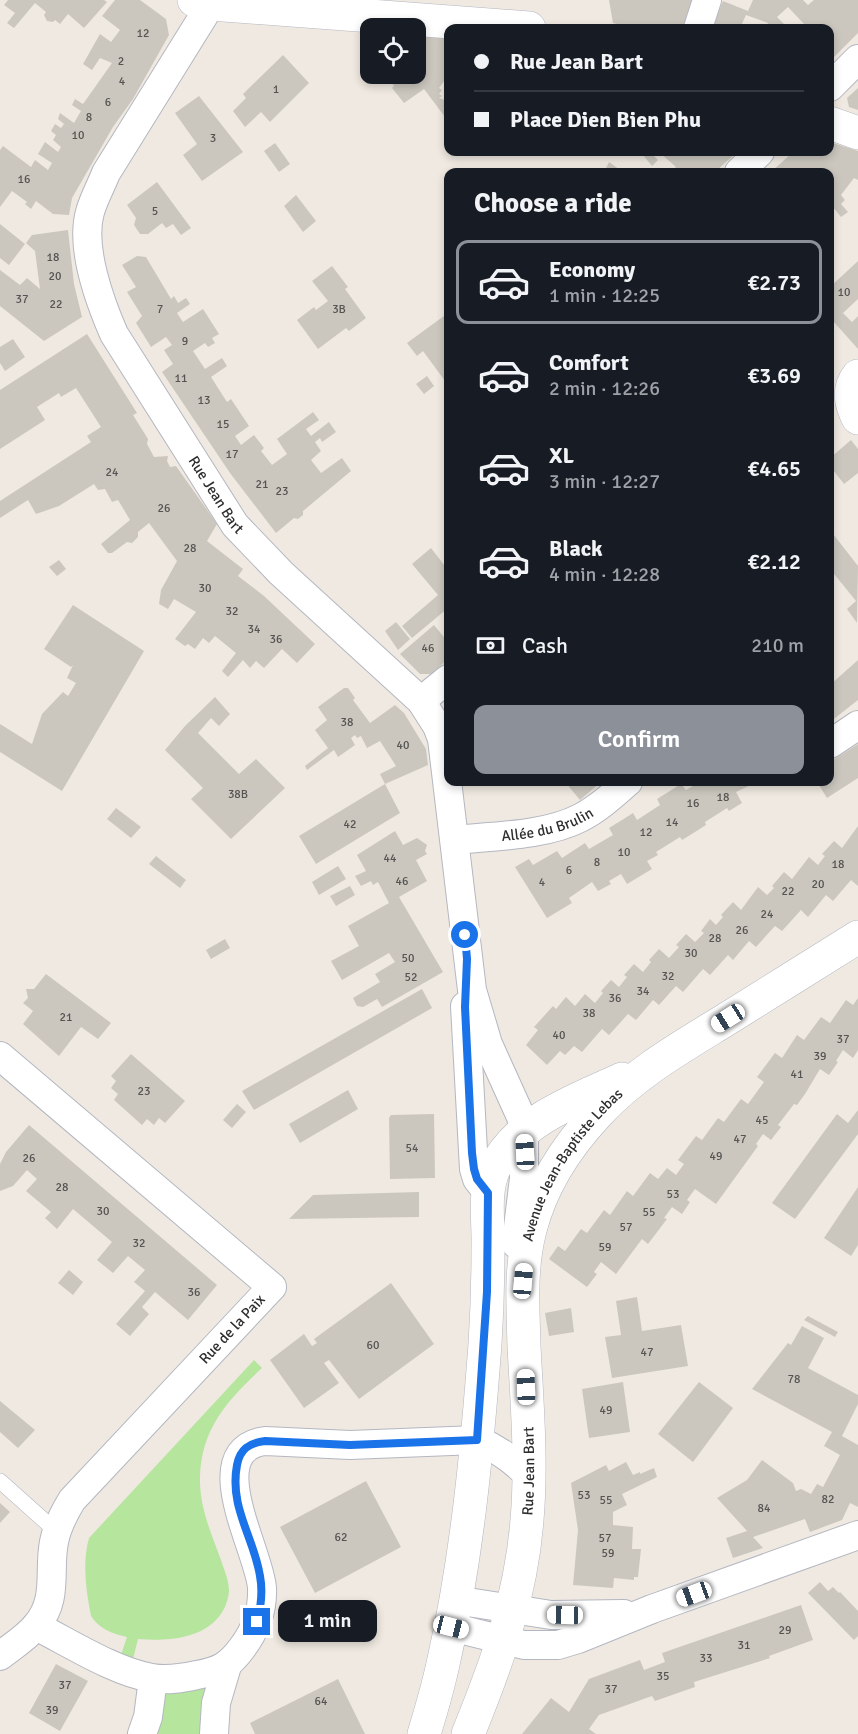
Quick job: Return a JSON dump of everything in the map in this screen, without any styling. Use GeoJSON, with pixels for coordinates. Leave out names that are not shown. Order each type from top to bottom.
{"type":"FeatureCollection","features":[{"type":"Feature","properties":{"kind":"street"},"geometry":{"type":"LineString","coordinates":[[699,24],[708,0]]}},
{"type":"Feature","properties":{"kind":"street"},"geometry":{"type":"LineString","coordinates":[[203,2],[479,24]]}},
{"type":"Feature","properties":{"kind":"street","name":"Rue Jean Bart"},"geometry":{"type":"LineString","coordinates":[[203,2],[106,173],[90,213],[89,243],[93,271],[105,313],[126,356],[235,525],[282,573],[421,701],[438,726],[444,755]]}},
{"type":"Feature","properties":{"kind":"street"},"geometry":{"type":"LineString","coordinates":[[834,83],[858,59]]}},
{"type":"Feature","properties":{"kind":"street"},"geometry":{"type":"LineString","coordinates":[[834,124],[858,133]]}},
{"type":"Feature","properties":{"kind":"street"},"geometry":{"type":"LineString","coordinates":[[743,168],[756,156]]}},
{"type":"Feature","properties":{"kind":"street"},"geometry":{"type":"LineString","coordinates":[[858,376],[850,393],[858,418]]}},
{"type":"Feature","properties":{"kind":"street"},"geometry":{"type":"LineString","coordinates":[[421,701],[444,682]]}},
{"type":"Feature","properties":{"kind":"street"},"geometry":{"type":"LineString","coordinates":[[834,741],[858,725]]}},
{"type":"Feature","properties":{"kind":"street","name":"Rue Jean Bart"},"geometry":{"type":"LineString","coordinates":[[448,786],[472,990],[488,1044],[521,1117],[524,1132],[524,1178],[516,1257],[523,1320],[530,1477],[524,1553],[513,1610],[504,1641],[468,1734]]}},
{"type":"Feature","properties":{"kind":"street","name":"Allée du Brulin"},"geometry":{"type":"LineString","coordinates":[[455,840],[524,833],[556,827],[578,819],[623,786]]}},
{"type":"Feature","properties":{"kind":"street","name":"Avenue Jean-Baptiste Lebas"},"geometry":{"type":"LineString","coordinates":[[488,1193],[488,1183],[502,1155],[524,1132],[563,1106],[653,1064],[858,937]]}},
{"type":"Feature","properties":{"kind":"street","name":"Rue Jean Bart"},"geometry":{"type":"LineString","coordinates":[[424,1734],[443,1666],[471,1505],[487,1292],[488,1193],[477,1179],[472,1153],[465,1007],[467,959]]}},
{"type":"Feature","properties":{"kind":"street","name":"Rue de la Paix"},"geometry":{"type":"LineString","coordinates":[[0,1056],[272,1287],[72,1500],[63,1514],[53,1544],[51,1594],[36,1626],[0,1656]]}},
{"type":"Feature","properties":{"kind":"street","name":"Avenue Jean-Baptiste Lebas"},"geometry":{"type":"LineString","coordinates":[[523,1320],[525,1254],[536,1209],[549,1180],[596,1115],[653,1064]]}},
{"type":"Feature","properties":{"kind":"street"},"geometry":{"type":"LineString","coordinates":[[214,1734],[216,1703],[227,1666],[247,1641],[257,1622],[261,1607],[260,1575],[234,1489],[239,1456],[246,1447],[255,1442],[265,1441],[350,1445],[477,1440],[502,1452],[530,1477]]}},
{"type":"Feature","properties":{"kind":"street"},"geometry":{"type":"LineString","coordinates":[[453,1614],[504,1641],[524,1645],[558,1645],[858,1535]]}},
{"type":"Feature","properties":{"kind":"street"},"geometry":{"type":"LineString","coordinates":[[453,1614],[513,1610],[551,1615],[606,1615],[652,1609]]}},
{"type":"Feature","properties":{"kind":"street"},"geometry":{"type":"LineString","coordinates":[[36,1626],[117,1667],[153,1678],[191,1676],[209,1673],[227,1666]]}},
{"type":"Feature","properties":{"kind":"street"},"geometry":{"type":"LineString","coordinates":[[142,1734],[148,1717],[153,1678]]}},
{"type":"Feature","properties":{"kind":"lane"},"geometry":{"type":"LineString","coordinates":[[0,1481],[56,1531]]}},
{"type":"Feature","properties":{"kind":"green space"},"geometry":{"type":"Polygon","coordinates":[[[254,1360],[262,1368],[238,1391],[219,1416],[206,1443],[200,1476],[201,1498],[206,1519],[228,1583],[226,1605],[222,1613],[205,1629],[177,1638],[138,1639],[133,1659],[121,1655],[127,1637],[107,1630],[91,1616],[85,1567],[89,1538],[254,1360]]]}},
{"type":"Feature","properties":{"kind":"green space"},"geometry":{"type":"Polygon","coordinates":[[[210,1676],[214,1734],[142,1734],[152,1694],[210,1676]]]}},
{"type":"Feature","properties":{"kind":"building"},"geometry":{"type":"Polygon","coordinates":[[[8,0],[104,0],[107,2],[84,28],[68,14],[60,24],[55,20],[47,21],[44,15],[46,12],[35,3],[14,28],[7,23],[15,13],[4,5],[8,0]]]}},
{"type":"Feature","properties":{"kind":"building"},"geometry":{"type":"Polygon","coordinates":[[[115,0],[140,0],[166,19],[169,35],[72,198],[69,215],[53,214],[36,201],[31,209],[25,204],[27,202],[12,191],[0,207],[0,150],[3,146],[31,167],[35,160],[48,170],[52,163],[38,154],[45,142],[58,152],[61,147],[53,140],[56,135],[51,131],[55,124],[61,128],[64,124],[58,119],[60,113],[74,123],[81,111],[72,105],[75,99],[83,104],[112,63],[100,58],[92,70],[83,64],[100,34],[111,42],[120,30],[102,16],[115,0]]]}},
{"type":"Feature","properties":{"kind":"building"},"geometry":{"type":"Polygon","coordinates":[[[609,0],[698,0],[690,24],[613,23],[609,0]]]}},
{"type":"Feature","properties":{"kind":"building"},"geometry":{"type":"Polygon","coordinates":[[[753,0],[803,0],[808,5],[814,0],[858,0],[858,33],[834,57],[834,24],[804,24],[788,7],[777,17],[784,24],[768,24],[746,15],[742,24],[714,24],[723,1],[748,11],[753,0]]]}},
{"type":"Feature","properties":{"kind":"building"},"geometry":{"type":"Polygon","coordinates":[[[426,36],[444,37],[444,81],[439,88],[442,90],[439,94],[442,96],[439,98],[444,100],[444,116],[424,89],[404,103],[392,88],[392,84],[426,84],[426,36]]]}},
{"type":"Feature","properties":{"kind":"building"},"geometry":{"type":"Polygon","coordinates":[[[283,55],[309,83],[270,122],[261,112],[245,127],[233,111],[246,98],[243,94],[283,55]]]}},
{"type":"Feature","properties":{"kind":"building"},"geometry":{"type":"Polygon","coordinates":[[[858,88],[858,110],[849,107],[847,98],[858,88]]]}},
{"type":"Feature","properties":{"kind":"building"},"geometry":{"type":"Polygon","coordinates":[[[199,96],[243,152],[202,181],[183,155],[197,144],[175,113],[199,96]]]}},
{"type":"Feature","properties":{"kind":"building"},"geometry":{"type":"Polygon","coordinates":[[[275,143],[290,164],[279,172],[264,151],[275,143]]]}},
{"type":"Feature","properties":{"kind":"building"},"geometry":{"type":"Polygon","coordinates":[[[834,143],[858,151],[858,180],[854,178],[841,195],[845,200],[841,204],[848,212],[841,217],[834,208],[834,168],[775,168],[789,156],[834,156],[834,143]]]}},
{"type":"Feature","properties":{"kind":"building"},"geometry":{"type":"Polygon","coordinates":[[[644,156],[654,156],[658,160],[652,166],[644,156]]]}},
{"type":"Feature","properties":{"kind":"building"},"geometry":{"type":"Polygon","coordinates":[[[664,156],[733,156],[719,168],[676,167],[664,156]]]}},
{"type":"Feature","properties":{"kind":"building"},"geometry":{"type":"Polygon","coordinates":[[[609,162],[617,168],[606,168],[609,162]]]}},
{"type":"Feature","properties":{"kind":"building"},"geometry":{"type":"Polygon","coordinates":[[[157,182],[191,228],[181,235],[173,224],[166,228],[162,223],[148,234],[140,234],[134,225],[136,218],[127,205],[157,182]]]}},
{"type":"Feature","properties":{"kind":"building"},"geometry":{"type":"Polygon","coordinates":[[[296,195],[316,221],[303,232],[284,206],[296,195]]]}},
{"type":"Feature","properties":{"kind":"building"},"geometry":{"type":"Polygon","coordinates":[[[0,224],[25,244],[9,265],[0,258],[0,224]]]}},
{"type":"Feature","properties":{"kind":"building"},"geometry":{"type":"Polygon","coordinates":[[[68,230],[74,284],[82,317],[44,341],[0,306],[0,270],[20,285],[27,278],[40,289],[35,251],[26,243],[32,235],[68,230]]]}},
{"type":"Feature","properties":{"kind":"building"},"geometry":{"type":"Polygon","coordinates":[[[137,256],[146,257],[171,299],[174,296],[178,303],[186,298],[190,304],[177,313],[183,322],[203,309],[219,334],[212,338],[215,343],[208,347],[205,343],[193,351],[205,369],[222,358],[227,366],[211,377],[227,402],[231,399],[249,426],[235,436],[241,445],[254,435],[264,448],[261,451],[272,465],[287,454],[277,439],[313,412],[319,420],[306,429],[311,436],[329,422],[336,432],[322,442],[320,438],[315,442],[321,451],[311,460],[321,473],[342,458],[351,471],[303,511],[303,515],[298,519],[294,518],[276,533],[230,473],[162,372],[173,364],[164,350],[172,345],[166,337],[151,347],[136,323],[142,316],[127,292],[136,287],[122,265],[137,256]]]}},
{"type":"Feature","properties":{"kind":"building"},"geometry":{"type":"Polygon","coordinates":[[[858,261],[858,299],[843,313],[852,322],[858,316],[858,349],[834,322],[834,283],[858,261]]]}},
{"type":"Feature","properties":{"kind":"building"},"geometry":{"type":"Polygon","coordinates":[[[332,266],[348,287],[345,289],[366,318],[349,331],[346,328],[318,349],[297,320],[314,307],[316,310],[328,301],[312,281],[332,266]]]}},
{"type":"Feature","properties":{"kind":"building"},"geometry":{"type":"Polygon","coordinates":[[[444,316],[444,380],[423,351],[417,356],[407,343],[444,316]]]}},
{"type":"Feature","properties":{"kind":"building"},"geometry":{"type":"Polygon","coordinates":[[[87,334],[137,413],[133,415],[148,439],[147,444],[154,457],[168,456],[167,461],[170,467],[176,466],[217,524],[207,541],[243,569],[238,576],[264,596],[315,644],[297,663],[282,649],[264,668],[256,661],[250,668],[243,660],[228,677],[222,671],[236,653],[215,636],[209,643],[203,638],[195,649],[175,639],[196,612],[174,599],[168,609],[159,604],[161,590],[177,561],[149,523],[138,532],[138,537],[132,543],[127,542],[112,553],[108,553],[101,544],[130,520],[118,500],[112,502],[105,489],[98,490],[94,484],[59,506],[36,514],[28,500],[0,518],[0,501],[91,442],[87,436],[101,427],[76,388],[61,397],[59,393],[37,407],[45,420],[0,449],[0,390],[87,334]]]}},
{"type":"Feature","properties":{"kind":"building"},"geometry":{"type":"Polygon","coordinates":[[[13,339],[25,357],[5,371],[0,363],[0,347],[13,339]]]}},
{"type":"Feature","properties":{"kind":"building"},"geometry":{"type":"Polygon","coordinates":[[[427,376],[434,386],[424,394],[416,384],[427,376]]]}},
{"type":"Feature","properties":{"kind":"building"},"geometry":{"type":"Polygon","coordinates":[[[851,440],[858,449],[858,473],[844,484],[834,471],[834,455],[851,440]]]}},
{"type":"Feature","properties":{"kind":"building"},"geometry":{"type":"Polygon","coordinates":[[[834,535],[858,566],[857,623],[847,609],[856,601],[834,574],[834,535]]]}},
{"type":"Feature","properties":{"kind":"building"},"geometry":{"type":"Polygon","coordinates":[[[431,548],[444,565],[444,611],[412,638],[402,626],[438,595],[412,564],[431,548]]]}},
{"type":"Feature","properties":{"kind":"building"},"geometry":{"type":"Polygon","coordinates":[[[59,560],[66,569],[57,576],[49,567],[59,560]]]}},
{"type":"Feature","properties":{"kind":"building"},"geometry":{"type":"Polygon","coordinates":[[[73,605],[144,651],[62,791],[0,752],[0,724],[32,744],[42,714],[63,692],[68,696],[76,683],[67,678],[73,665],[71,667],[44,649],[73,605]]]}},
{"type":"Feature","properties":{"kind":"building"},"geometry":{"type":"Polygon","coordinates":[[[396,622],[410,639],[398,650],[385,631],[396,622]]]}},
{"type":"Feature","properties":{"kind":"building"},"geometry":{"type":"Polygon","coordinates":[[[434,625],[444,637],[444,663],[431,674],[420,674],[400,654],[434,625]]]}},
{"type":"Feature","properties":{"kind":"building"},"geometry":{"type":"Polygon","coordinates":[[[858,660],[858,700],[834,719],[834,681],[858,660]]]}},
{"type":"Feature","properties":{"kind":"building"},"geometry":{"type":"Polygon","coordinates":[[[344,688],[348,688],[355,698],[353,700],[370,723],[395,705],[404,713],[426,749],[428,765],[385,784],[380,774],[396,766],[380,741],[367,748],[361,736],[357,738],[355,735],[351,738],[355,745],[338,757],[334,750],[307,770],[305,766],[328,748],[315,730],[327,720],[318,707],[344,688]]]}},
{"type":"Feature","properties":{"kind":"building"},"geometry":{"type":"Polygon","coordinates":[[[215,697],[230,714],[219,726],[211,718],[198,733],[239,774],[256,759],[285,788],[231,839],[191,799],[203,788],[165,750],[185,726],[215,697]]]}},
{"type":"Feature","properties":{"kind":"building"},"geometry":{"type":"Polygon","coordinates":[[[858,744],[858,778],[827,798],[820,786],[834,786],[834,759],[858,744]]]}},
{"type":"Feature","properties":{"kind":"building"},"geometry":{"type":"Polygon","coordinates":[[[385,784],[400,813],[316,864],[299,836],[385,784]]]}},
{"type":"Feature","properties":{"kind":"building"},"geometry":{"type":"Polygon","coordinates":[[[568,786],[596,786],[580,800],[568,786]]]}},
{"type":"Feature","properties":{"kind":"building"},"geometry":{"type":"Polygon","coordinates":[[[678,786],[683,786],[686,790],[693,786],[749,786],[736,792],[742,803],[729,811],[727,808],[705,822],[706,825],[695,832],[682,840],[680,837],[656,852],[658,855],[647,861],[652,869],[627,884],[621,874],[609,881],[611,884],[598,891],[592,882],[569,898],[572,903],[547,918],[515,867],[529,859],[533,865],[557,851],[562,858],[585,843],[589,849],[613,835],[609,828],[633,813],[637,820],[660,805],[657,799],[678,786]]]}},
{"type":"Feature","properties":{"kind":"building"},"geometry":{"type":"Polygon","coordinates":[[[116,808],[141,827],[131,838],[107,819],[116,808]]]}},
{"type":"Feature","properties":{"kind":"building"},"geometry":{"type":"Polygon","coordinates":[[[858,826],[858,886],[851,880],[833,901],[826,895],[808,917],[801,910],[782,931],[775,926],[756,947],[749,941],[733,960],[728,955],[710,975],[703,969],[683,992],[676,986],[659,1005],[653,1000],[636,1020],[628,1014],[609,1035],[602,1029],[582,1052],[574,1046],[565,1055],[560,1051],[547,1065],[526,1045],[538,1030],[534,1027],[553,1006],[556,1009],[566,997],[575,1006],[585,994],[595,1003],[603,993],[601,991],[611,980],[619,987],[627,977],[624,975],[634,964],[643,972],[651,962],[649,960],[659,949],[669,958],[679,947],[676,945],[686,934],[695,942],[704,933],[701,931],[710,919],[716,925],[723,917],[721,915],[733,902],[741,910],[758,887],[767,895],[784,872],[792,879],[809,857],[818,865],[825,856],[822,854],[834,841],[842,848],[858,826]]]}},
{"type":"Feature","properties":{"kind":"building"},"geometry":{"type":"Polygon","coordinates":[[[395,831],[403,845],[417,838],[427,845],[425,851],[427,854],[416,860],[427,881],[399,897],[443,972],[382,1007],[377,999],[363,1007],[357,1006],[353,998],[380,982],[375,974],[395,962],[389,953],[342,980],[331,961],[359,946],[348,926],[389,903],[378,882],[373,885],[371,881],[361,886],[355,876],[366,871],[357,855],[395,831]]]}},
{"type":"Feature","properties":{"kind":"building"},"geometry":{"type":"Polygon","coordinates":[[[156,856],[186,880],[180,888],[149,864],[156,856]]]}},
{"type":"Feature","properties":{"kind":"building"},"geometry":{"type":"Polygon","coordinates":[[[338,866],[346,879],[319,895],[312,882],[338,866]]]}},
{"type":"Feature","properties":{"kind":"building"},"geometry":{"type":"Polygon","coordinates":[[[350,886],[355,895],[336,906],[330,896],[350,886]]]}},
{"type":"Feature","properties":{"kind":"building"},"geometry":{"type":"Polygon","coordinates":[[[225,939],[230,948],[211,959],[206,950],[225,939]]]}},
{"type":"Feature","properties":{"kind":"building"},"geometry":{"type":"Polygon","coordinates":[[[46,974],[111,1023],[98,1039],[81,1027],[59,1056],[23,1024],[33,1011],[23,1003],[28,998],[26,989],[34,989],[46,974]]]}},
{"type":"Feature","properties":{"kind":"building"},"geometry":{"type":"Polygon","coordinates":[[[422,989],[432,1008],[254,1110],[242,1091],[422,989]]]}},
{"type":"Feature","properties":{"kind":"building"},"geometry":{"type":"Polygon","coordinates":[[[858,998],[858,1050],[853,1058],[843,1050],[829,1075],[820,1069],[797,1105],[794,1104],[778,1125],[781,1127],[771,1140],[763,1134],[756,1144],[758,1146],[716,1204],[695,1189],[687,1200],[690,1202],[682,1214],[672,1207],[664,1218],[667,1219],[648,1244],[642,1239],[616,1274],[601,1262],[594,1272],[597,1274],[587,1287],[549,1259],[558,1246],[565,1251],[581,1229],[587,1233],[604,1210],[610,1215],[627,1191],[633,1196],[650,1173],[658,1179],[667,1168],[676,1175],[684,1164],[678,1160],[696,1136],[702,1140],[718,1118],[724,1122],[741,1099],[748,1104],[764,1082],[757,1077],[775,1053],[782,1058],[797,1035],[804,1040],[821,1017],[830,1023],[846,1000],[853,1005],[858,998]]]}},
{"type":"Feature","properties":{"kind":"building"},"geometry":{"type":"Polygon","coordinates":[[[131,1054],[185,1101],[165,1123],[159,1118],[154,1125],[147,1119],[142,1125],[114,1100],[118,1094],[111,1088],[116,1081],[111,1076],[131,1054]]]}},
{"type":"Feature","properties":{"kind":"building"},"geometry":{"type":"Polygon","coordinates":[[[348,1090],[358,1109],[300,1143],[289,1124],[348,1090]]]}},
{"type":"Feature","properties":{"kind":"building"},"geometry":{"type":"Polygon","coordinates":[[[237,1104],[246,1112],[232,1128],[223,1120],[237,1104]]]}},
{"type":"Feature","properties":{"kind":"building"},"geometry":{"type":"Polygon","coordinates":[[[858,1110],[858,1134],[795,1219],[772,1203],[837,1114],[848,1123],[858,1110]]]}},
{"type":"Feature","properties":{"kind":"building"},"geometry":{"type":"Polygon","coordinates":[[[434,1114],[435,1178],[390,1179],[389,1118],[391,1115],[434,1114]]]}},
{"type":"Feature","properties":{"kind":"building"},"geometry":{"type":"Polygon","coordinates":[[[29,1125],[217,1285],[188,1320],[155,1292],[142,1307],[149,1314],[130,1336],[116,1324],[145,1291],[134,1282],[145,1270],[128,1256],[113,1273],[97,1260],[112,1242],[73,1209],[57,1229],[45,1218],[51,1212],[26,1191],[37,1179],[27,1170],[13,1186],[0,1191],[0,1164],[6,1152],[29,1125]]]}},
{"type":"Feature","properties":{"kind":"building"},"geometry":{"type":"Polygon","coordinates":[[[858,1187],[858,1245],[851,1256],[824,1238],[858,1187]]]}},
{"type":"Feature","properties":{"kind":"building"},"geometry":{"type":"Polygon","coordinates":[[[419,1192],[419,1217],[289,1219],[313,1195],[419,1192]]]}},
{"type":"Feature","properties":{"kind":"building"},"geometry":{"type":"Polygon","coordinates":[[[69,1270],[83,1282],[73,1295],[58,1283],[69,1270]]]}},
{"type":"Feature","properties":{"kind":"building"},"geometry":{"type":"Polygon","coordinates":[[[391,1283],[434,1344],[359,1399],[329,1360],[324,1363],[339,1383],[304,1408],[270,1360],[304,1334],[312,1346],[317,1343],[314,1339],[391,1283]]]}},
{"type":"Feature","properties":{"kind":"building"},"geometry":{"type":"Polygon","coordinates":[[[637,1297],[642,1331],[681,1325],[688,1366],[612,1378],[605,1337],[621,1335],[616,1301],[637,1297]]]}},
{"type":"Feature","properties":{"kind":"building"},"geometry":{"type":"Polygon","coordinates":[[[571,1308],[574,1332],[549,1336],[545,1313],[571,1308]]]}},
{"type":"Feature","properties":{"kind":"building"},"geometry":{"type":"Polygon","coordinates":[[[808,1316],[838,1332],[835,1337],[804,1320],[808,1316]]]}},
{"type":"Feature","properties":{"kind":"building"},"geometry":{"type":"Polygon","coordinates":[[[802,1326],[824,1338],[808,1368],[858,1395],[858,1404],[842,1436],[858,1445],[858,1507],[850,1503],[842,1520],[810,1532],[805,1519],[753,1537],[763,1548],[733,1558],[726,1538],[747,1531],[717,1498],[747,1480],[762,1460],[793,1483],[796,1491],[801,1489],[811,1494],[817,1484],[823,1487],[840,1455],[824,1446],[832,1432],[752,1389],[788,1343],[791,1345],[802,1326]]]}},
{"type":"Feature","properties":{"kind":"building"},"geometry":{"type":"Polygon","coordinates":[[[623,1382],[630,1432],[589,1438],[582,1389],[623,1382]]]}},
{"type":"Feature","properties":{"kind":"building"},"geometry":{"type":"Polygon","coordinates":[[[699,1382],[733,1408],[693,1462],[658,1434],[699,1382]]]}},
{"type":"Feature","properties":{"kind":"building"},"geometry":{"type":"Polygon","coordinates":[[[0,1401],[35,1430],[18,1448],[0,1432],[0,1401]]]}},
{"type":"Feature","properties":{"kind":"building"},"geometry":{"type":"Polygon","coordinates":[[[626,1462],[633,1475],[654,1468],[657,1477],[622,1494],[627,1505],[613,1512],[613,1525],[633,1527],[632,1549],[641,1549],[638,1577],[634,1577],[634,1580],[614,1578],[613,1588],[573,1585],[578,1530],[571,1483],[606,1465],[609,1471],[626,1462]]]}},
{"type":"Feature","properties":{"kind":"building"},"geometry":{"type":"Polygon","coordinates":[[[366,1481],[401,1547],[315,1593],[280,1527],[366,1481]]]}},
{"type":"Feature","properties":{"kind":"building"},"geometry":{"type":"Polygon","coordinates":[[[0,1503],[10,1512],[0,1523],[0,1503]]]}},
{"type":"Feature","properties":{"kind":"building"},"geometry":{"type":"Polygon","coordinates":[[[820,1582],[828,1591],[833,1587],[840,1592],[858,1611],[858,1636],[854,1640],[808,1593],[820,1582]]]}},
{"type":"Feature","properties":{"kind":"building"},"geometry":{"type":"Polygon","coordinates":[[[801,1605],[813,1640],[769,1656],[770,1658],[694,1682],[695,1687],[655,1701],[652,1696],[599,1715],[589,1729],[596,1734],[522,1734],[551,1698],[569,1712],[589,1679],[640,1660],[644,1670],[665,1662],[662,1653],[801,1605]]]}},
{"type":"Feature","properties":{"kind":"building"},"geometry":{"type":"Polygon","coordinates":[[[56,1664],[88,1681],[60,1731],[29,1713],[56,1664]]]}},
{"type":"Feature","properties":{"kind":"building"},"geometry":{"type":"Polygon","coordinates":[[[338,1679],[365,1734],[255,1734],[250,1723],[338,1679]]]}},
{"type":"Feature","properties":{"kind":"route"},"geometry":{"type":"LineString","coordinates":[[257,1622],[261,1607],[260,1575],[234,1489],[239,1456],[246,1447],[255,1442],[265,1441],[350,1445],[477,1440],[485,1342],[488,1193],[477,1179],[472,1153],[465,1007],[467,959],[465,935]]}}]}
